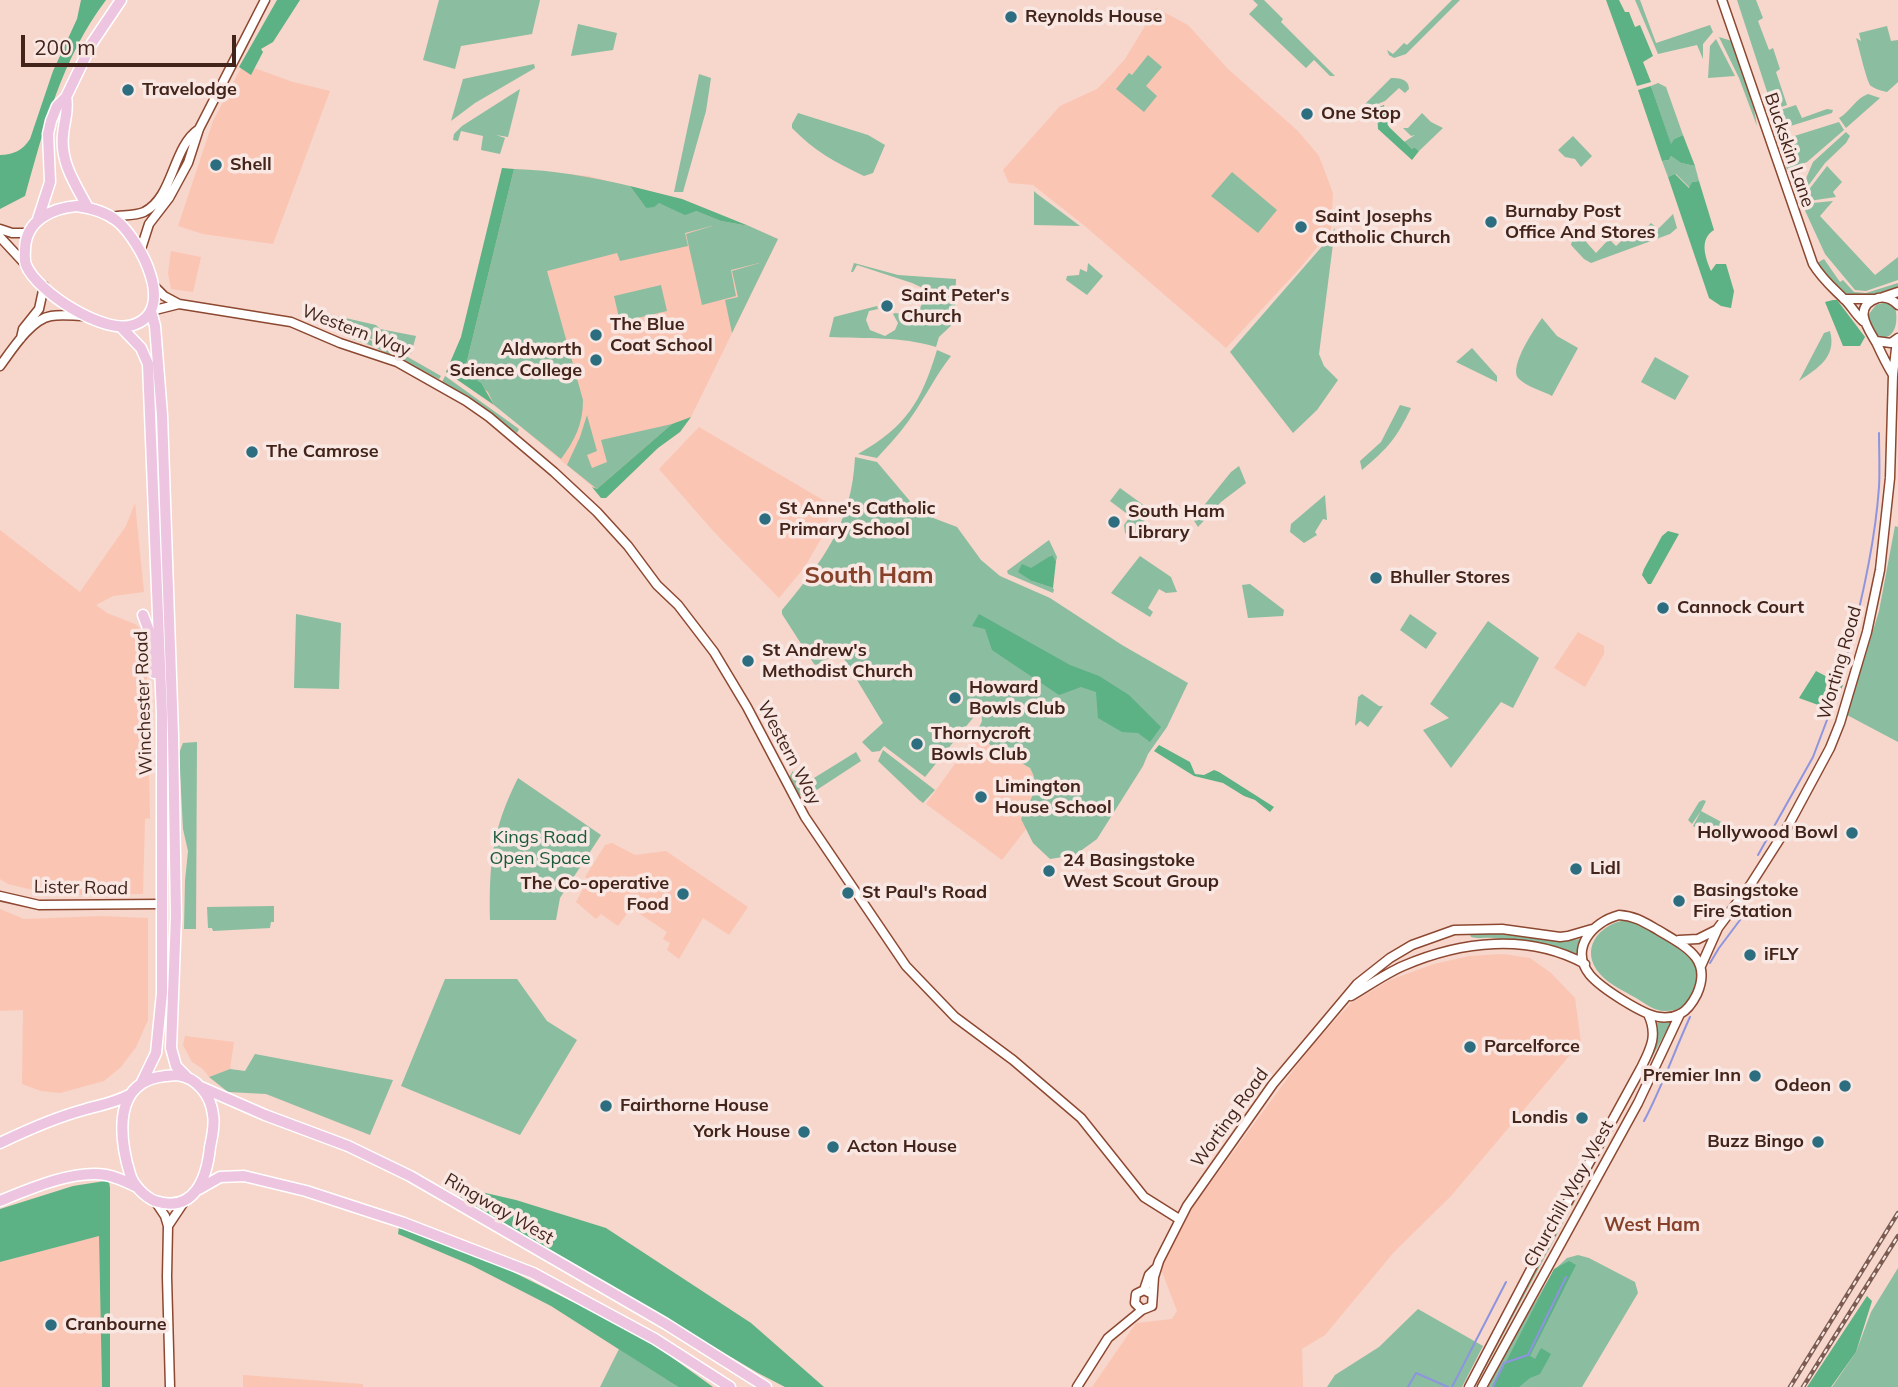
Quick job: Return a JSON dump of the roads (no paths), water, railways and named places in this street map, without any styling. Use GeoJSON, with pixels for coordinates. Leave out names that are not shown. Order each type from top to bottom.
{"type":"FeatureCollection","features":[{"type":"Feature","properties":{"kind":"main road"},"geometry":{"type":"LineString","coordinates":[[38,219],[65,207],[88,208],[111,217],[131,235],[141,249],[152,284],[151,312],[139,323],[121,327],[85,316],[64,304],[26,265],[25,242],[38,219],[50,182],[48,134],[51,121],[57,106],[66,97],[92,43],[121,0]]}},
{"type":"Feature","properties":{"kind":"main road"},"geometry":{"type":"LineString","coordinates":[[66,97],[69,109],[63,134],[64,160],[88,208]]}},
{"type":"Feature","properties":{"kind":"main road","name":"Winchester Road"},"geometry":{"type":"LineString","coordinates":[[151,312],[155,326],[162,415],[173,735],[176,916],[171,1048],[176,1066],[186,1076]]}},
{"type":"Feature","properties":{"kind":"main road","name":"Winchester Road"},"geometry":{"type":"LineString","coordinates":[[121,327],[141,348],[148,365],[162,715],[162,993],[159,1040],[150,1068],[141,1084]]}},
{"type":"Feature","properties":{"kind":"main road"},"geometry":{"type":"LineString","coordinates":[[143,615],[149,631],[157,697],[162,715]]}},
{"type":"Feature","properties":{"kind":"main road"},"geometry":{"type":"LineString","coordinates":[[0,1143],[35,1126],[85,1109],[113,1104],[156,1077],[186,1076],[201,1087],[211,1107],[214,1121],[208,1167],[199,1189]]}},
{"type":"Feature","properties":{"kind":"main road","name":"Ringway West"},"geometry":{"type":"LineString","coordinates":[[201,1087],[265,1115],[348,1146],[410,1176],[666,1324],[766,1387]]}},
{"type":"Feature","properties":{"kind":"main road"},"geometry":{"type":"LineString","coordinates":[[131,1094],[126,1104],[123,1125],[129,1172],[137,1187]]}},
{"type":"Feature","properties":{"kind":"main road"},"geometry":{"type":"LineString","coordinates":[[0,1201],[91,1173],[120,1179],[155,1200],[166,1203],[187,1198],[220,1177],[244,1176],[292,1187],[404,1223],[533,1273],[655,1339],[730,1387]]}},
{"type":"Feature","properties":{"kind":"main road"},"geometry":{"type":"LineString","coordinates":[[747,1374],[774,1387]]}},
{"type":"Feature","properties":{"kind":"street","name":"Buckskin Lane"},"geometry":{"type":"LineString","coordinates":[[1722,0],[1805,245],[1821,277],[1863,321],[1876,341]]}},
{"type":"Feature","properties":{"kind":"street"},"geometry":{"type":"LineString","coordinates":[[141,249],[149,224],[169,198],[190,160],[199,129],[265,3]]}},
{"type":"Feature","properties":{"kind":"street"},"geometry":{"type":"LineString","coordinates":[[111,217],[141,213],[160,197],[189,136],[199,129]]}},
{"type":"Feature","properties":{"kind":"street"},"geometry":{"type":"LineString","coordinates":[[189,136],[194,151]]}},
{"type":"Feature","properties":{"kind":"street"},"geometry":{"type":"LineString","coordinates":[[177,162],[190,160]]}},
{"type":"Feature","properties":{"kind":"street"},"geometry":{"type":"LineString","coordinates":[[0,229],[12,233],[28,233]]}},
{"type":"Feature","properties":{"kind":"street"},"geometry":{"type":"LineString","coordinates":[[0,237],[26,265]]}},
{"type":"Feature","properties":{"kind":"street","name":"Western Way"},"geometry":{"type":"LineString","coordinates":[[152,284],[164,296],[178,304],[291,322],[340,343],[397,362],[477,409],[554,472],[597,512],[628,546],[714,652],[747,707],[800,809],[906,966],[955,1017],[1013,1060],[1081,1118],[1144,1197],[1179,1219]]}},
{"type":"Feature","properties":{"kind":"street"},"geometry":{"type":"LineString","coordinates":[[20,338],[23,329],[39,309],[44,286]]}},
{"type":"Feature","properties":{"kind":"street"},"geometry":{"type":"LineString","coordinates":[[1863,321],[1867,306],[1877,299],[1898,292]]}},
{"type":"Feature","properties":{"kind":"street"},"geometry":{"type":"LineString","coordinates":[[1844,299],[1888,298],[1898,305]]}},
{"type":"Feature","properties":{"kind":"street","name":"Western Way"},"geometry":{"type":"LineString","coordinates":[[151,312],[178,304]]}},
{"type":"Feature","properties":{"kind":"street"},"geometry":{"type":"LineString","coordinates":[[0,366],[20,338],[38,322],[49,316],[85,316]]}},
{"type":"Feature","properties":{"kind":"street"},"geometry":{"type":"LineString","coordinates":[[1876,341],[1891,343],[1897,339]]}},
{"type":"Feature","properties":{"kind":"street","name":"Worting Road"},"geometry":{"type":"LineString","coordinates":[[1701,966],[1718,928],[1751,884],[1788,826],[1830,748],[1840,723],[1867,632],[1880,570],[1890,478],[1893,375],[1897,339]]}},
{"type":"Feature","properties":{"kind":"street","name":"Worting Road"},"geometry":{"type":"LineString","coordinates":[[1876,341],[1893,375]]}},
{"type":"Feature","properties":{"kind":"street","name":"Lister Road"},"geometry":{"type":"LineString","coordinates":[[0,896],[39,905],[162,904]]}},
{"type":"Feature","properties":{"kind":"street"},"geometry":{"type":"LineString","coordinates":[[1619,915],[1636,917],[1676,940],[1695,955],[1701,966],[1702,981],[1689,1007],[1680,1014],[1659,1017],[1648,1014],[1595,979],[1589,973],[1583,955],[1584,944],[1592,929],[1605,919],[1619,915]]}},
{"type":"Feature","properties":{"kind":"street"},"geometry":{"type":"LineString","coordinates":[[1676,940],[1698,939],[1718,928]]}},
{"type":"Feature","properties":{"kind":"street","name":"Worting Road"},"geometry":{"type":"LineString","coordinates":[[1148,1292],[1149,1275],[1158,1266],[1162,1251],[1179,1219],[1273,1084],[1357,984],[1390,958],[1416,943],[1454,930],[1502,929],[1560,937],[1592,929]]}},
{"type":"Feature","properties":{"kind":"street","name":"Worting Road"},"geometry":{"type":"LineString","coordinates":[[1344,1000],[1403,966],[1431,955],[1469,947],[1506,943],[1546,948],[1564,953],[1585,964]]}},
{"type":"Feature","properties":{"kind":"street","name":"Churchill Way West"},"geometry":{"type":"LineString","coordinates":[[1469,1387],[1641,1069],[1654,1035],[1648,1014]]}},
{"type":"Feature","properties":{"kind":"street","name":"Churchill Way West"},"geometry":{"type":"LineString","coordinates":[[1482,1387],[1638,1103],[1680,1014]]}},
{"type":"Feature","properties":{"kind":"street"},"geometry":{"type":"LineString","coordinates":[[169,1226],[187,1198]]}},
{"type":"Feature","properties":{"kind":"street"},"geometry":{"type":"LineString","coordinates":[[155,1200],[169,1226],[167,1277],[170,1387]]}},
{"type":"Feature","properties":{"kind":"street"},"geometry":{"type":"LineString","coordinates":[[1076,1387],[1095,1356],[1135,1303],[1136,1294],[1148,1292],[1152,1306],[1142,1310],[1117,1330]]}},
{"type":"Feature","properties":{"kind":"street"},"geometry":{"type":"LineString","coordinates":[[1135,1303],[1142,1310]]}},
{"type":"Feature","properties":{"kind":"waterway"},"geometry":{"type":"LineString","coordinates":[[1847,656],[1871,551],[1879,487],[1879,433]]}},
{"type":"Feature","properties":{"kind":"waterway"},"geometry":{"type":"LineString","coordinates":[[1758,855],[1813,757],[1827,720]]}},
{"type":"Feature","properties":{"kind":"waterway"},"geometry":{"type":"LineString","coordinates":[[1710,963],[1740,920]]}},
{"type":"Feature","properties":{"kind":"waterway"},"geometry":{"type":"LineString","coordinates":[[1644,1121],[1690,1017]]}},
{"type":"Feature","properties":{"kind":"waterway"},"geometry":{"type":"LineString","coordinates":[[1493,1387],[1504,1363],[1528,1355],[1566,1277]]}},
{"type":"Feature","properties":{"kind":"waterway"},"geometry":{"type":"LineString","coordinates":[[1452,1387],[1506,1282]]}},
{"type":"Feature","properties":{"kind":"waterway"},"geometry":{"type":"LineString","coordinates":[[1408,1387],[1416,1373],[1448,1387]]}},
{"type":"Feature","properties":{"kind":"railway"},"geometry":{"type":"LineString","coordinates":[[1790,1387],[1898,1213]]}},
{"type":"Feature","properties":{"kind":"railway"},"geometry":{"type":"LineString","coordinates":[[1803,1387],[1898,1236]]}},
{"type":"Feature","properties":{"kind":"place","name":"Reynolds House"},"geometry":{"type":"Point","coordinates":[1011,17]}},
{"type":"Feature","properties":{"kind":"place","name":"Travelodge"},"geometry":{"type":"Point","coordinates":[128,90]}},
{"type":"Feature","properties":{"kind":"place","name":"One Stop"},"geometry":{"type":"Point","coordinates":[1307,114]}},
{"type":"Feature","properties":{"kind":"place","name":"Shell"},"geometry":{"type":"Point","coordinates":[216,165]}},
{"type":"Feature","properties":{"kind":"place","name":"Burnaby Post Office And Stores"},"geometry":{"type":"Point","coordinates":[1491,222]}},
{"type":"Feature","properties":{"kind":"place","name":"Saint Josephs Catholic Church"},"geometry":{"type":"Point","coordinates":[1301,227]}},
{"type":"Feature","properties":{"kind":"place","name":"Saint Peter's Church"},"geometry":{"type":"Point","coordinates":[887,306]}},
{"type":"Feature","properties":{"kind":"place","name":"The Blue Coat School"},"geometry":{"type":"Point","coordinates":[596,335]}},
{"type":"Feature","properties":{"kind":"place","name":"Aldworth Science College"},"geometry":{"type":"Point","coordinates":[596,360]}},
{"type":"Feature","properties":{"kind":"place","name":"The Camrose"},"geometry":{"type":"Point","coordinates":[252,452]}},
{"type":"Feature","properties":{"kind":"place","name":"St Anne's Catholic Primary School"},"geometry":{"type":"Point","coordinates":[765,519]}},
{"type":"Feature","properties":{"kind":"place","name":"South Ham Library"},"geometry":{"type":"Point","coordinates":[1114,522]}},
{"type":"Feature","properties":{"kind":"place","name":"Bhuller Stores"},"geometry":{"type":"Point","coordinates":[1376,578]}},
{"type":"Feature","properties":{"kind":"place","name":"Cannock Court"},"geometry":{"type":"Point","coordinates":[1663,608]}},
{"type":"Feature","properties":{"kind":"place","name":"St Andrew's Methodist Church"},"geometry":{"type":"Point","coordinates":[748,661]}},
{"type":"Feature","properties":{"kind":"place","name":"Howard Bowls Club"},"geometry":{"type":"Point","coordinates":[955,698]}},
{"type":"Feature","properties":{"kind":"place","name":"Thornycroft Bowls Club"},"geometry":{"type":"Point","coordinates":[917,744]}},
{"type":"Feature","properties":{"kind":"place","name":"Limington House School"},"geometry":{"type":"Point","coordinates":[981,797]}},
{"type":"Feature","properties":{"kind":"place","name":"Hollywood Bowl"},"geometry":{"type":"Point","coordinates":[1852,833]}},
{"type":"Feature","properties":{"kind":"place","name":"Lidl"},"geometry":{"type":"Point","coordinates":[1576,869]}},
{"type":"Feature","properties":{"kind":"place","name":"24 Basingstoke West Scout Group"},"geometry":{"type":"Point","coordinates":[1049,871]}},
{"type":"Feature","properties":{"kind":"place","name":"St Paul's Road"},"geometry":{"type":"Point","coordinates":[848,893]}},
{"type":"Feature","properties":{"kind":"place","name":"The Co-operative Food"},"geometry":{"type":"Point","coordinates":[683,894]}},
{"type":"Feature","properties":{"kind":"place","name":"Basingstoke Fire Station"},"geometry":{"type":"Point","coordinates":[1679,901]}},
{"type":"Feature","properties":{"kind":"place","name":"iFLY"},"geometry":{"type":"Point","coordinates":[1750,955]}},
{"type":"Feature","properties":{"kind":"place","name":"Parcelforce"},"geometry":{"type":"Point","coordinates":[1470,1047]}},
{"type":"Feature","properties":{"kind":"place","name":"Premier Inn"},"geometry":{"type":"Point","coordinates":[1755,1076]}},
{"type":"Feature","properties":{"kind":"place","name":"Odeon"},"geometry":{"type":"Point","coordinates":[1845,1086]}},
{"type":"Feature","properties":{"kind":"place","name":"Fairthorne House"},"geometry":{"type":"Point","coordinates":[606,1106]}},
{"type":"Feature","properties":{"kind":"place","name":"Londis"},"geometry":{"type":"Point","coordinates":[1582,1118]}},
{"type":"Feature","properties":{"kind":"place","name":"York House"},"geometry":{"type":"Point","coordinates":[804,1132]}},
{"type":"Feature","properties":{"kind":"place","name":"Buzz Bingo"},"geometry":{"type":"Point","coordinates":[1818,1142]}},
{"type":"Feature","properties":{"kind":"place","name":"Acton House"},"geometry":{"type":"Point","coordinates":[833,1147]}},
{"type":"Feature","properties":{"kind":"place","name":"Cranbourne"},"geometry":{"type":"Point","coordinates":[51,1325]}},
{"type":"Feature","properties":{"kind":"district","name":"South Ham"},"geometry":{"type":"Point","coordinates":[869,576]}},
{"type":"Feature","properties":{"kind":"district","name":"West Ham"},"geometry":{"type":"Point","coordinates":[1652,1225]}},
{"type":"Feature","properties":{"kind":"park label","name":"Kings Road Open Space"},"geometry":{"type":"Point","coordinates":[540,848]}}]}
